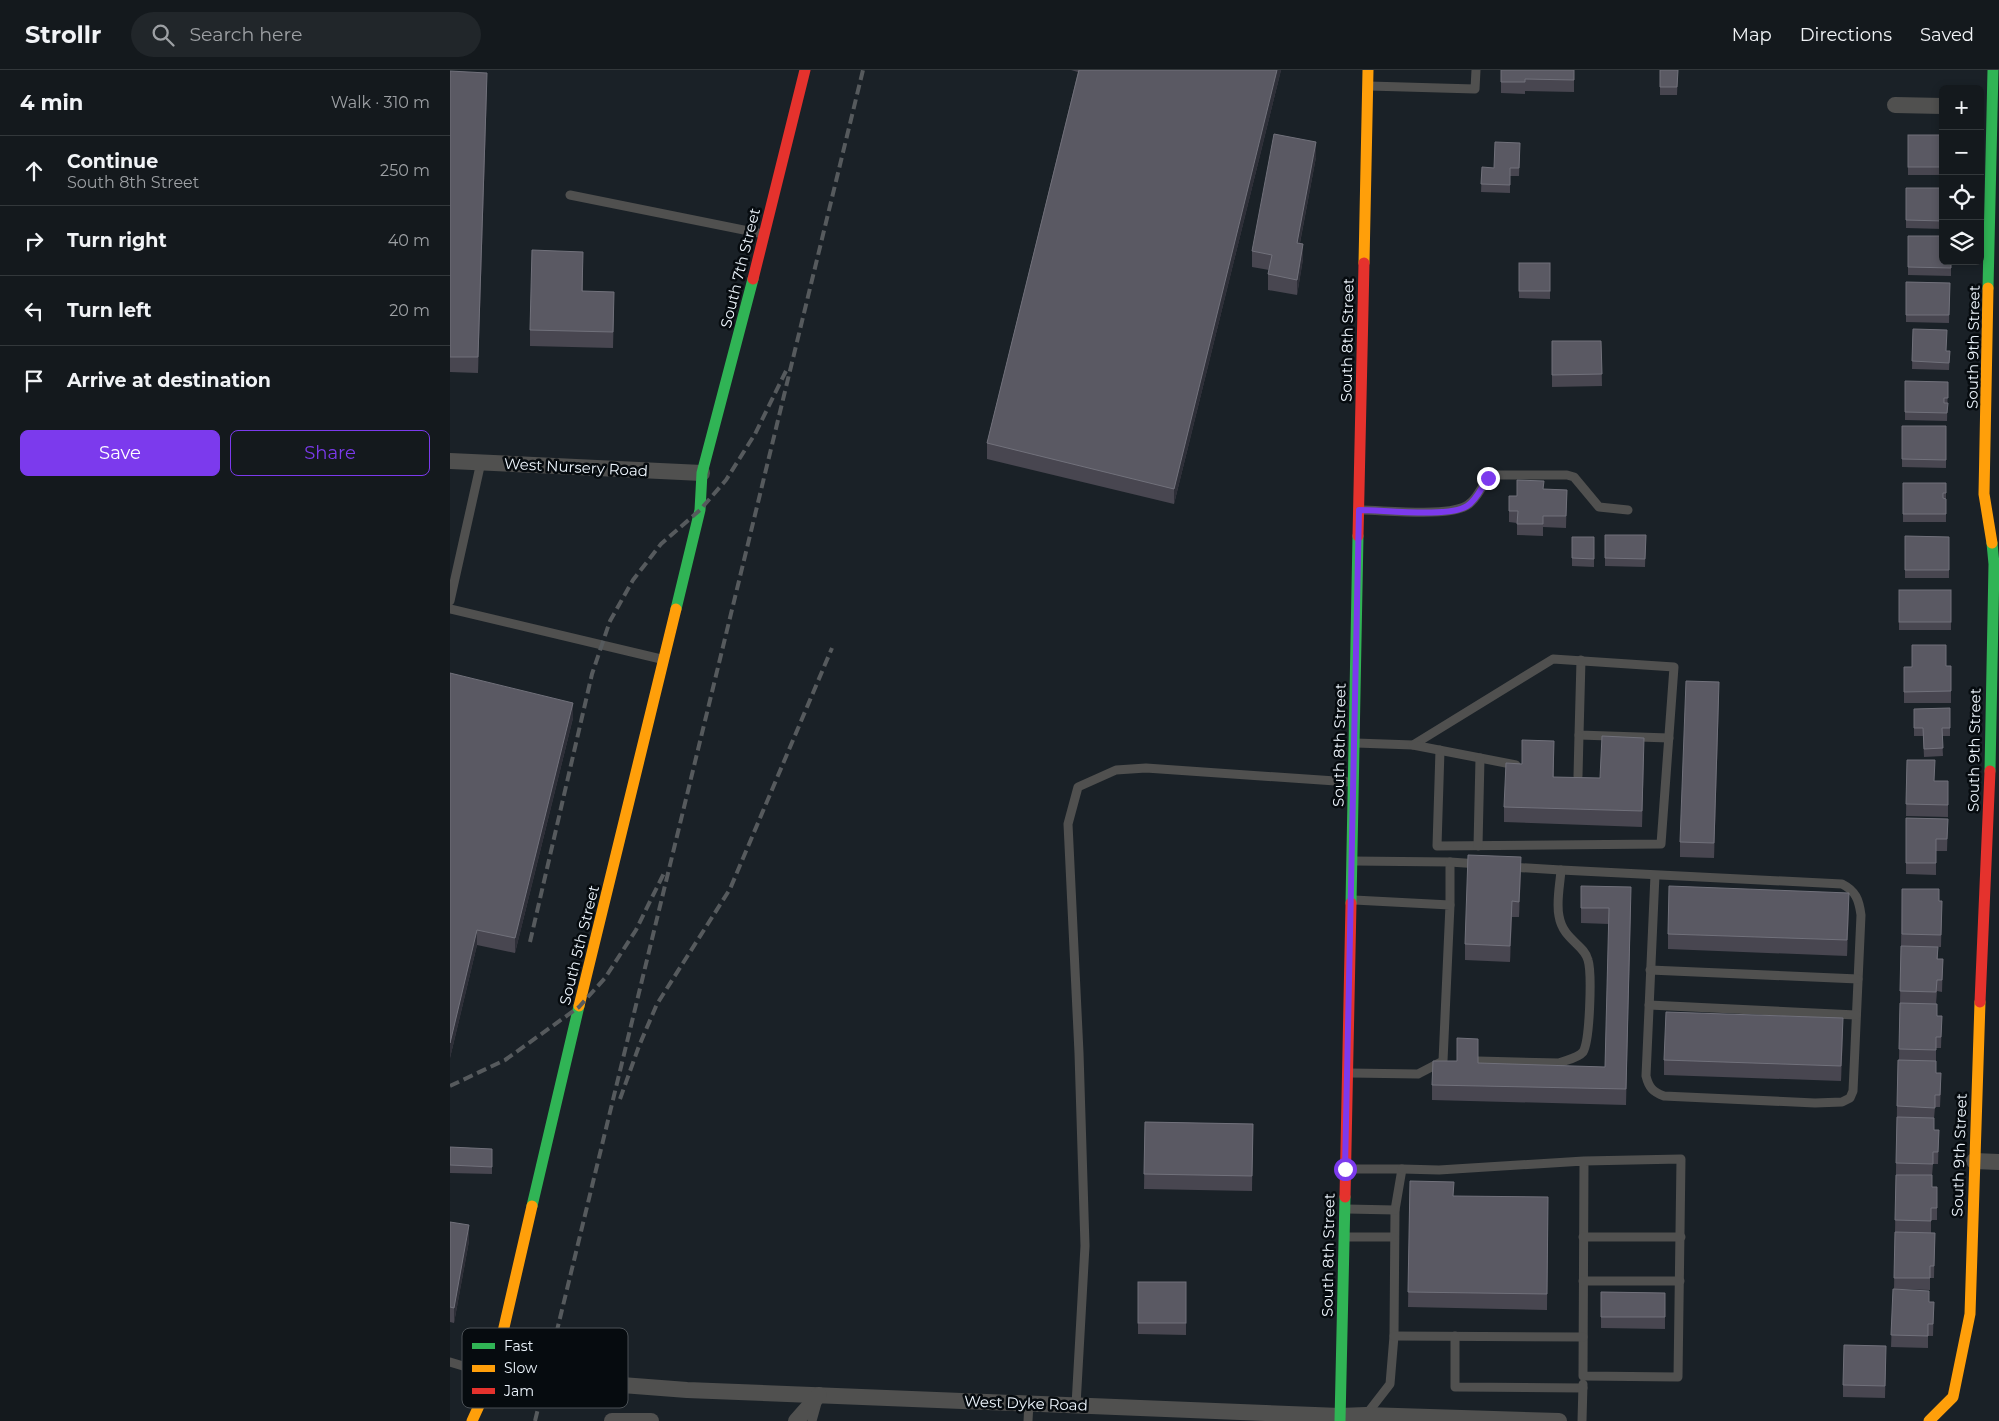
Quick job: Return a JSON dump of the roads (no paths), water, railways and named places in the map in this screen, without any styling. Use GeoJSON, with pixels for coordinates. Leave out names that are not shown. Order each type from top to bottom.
{"type":"FeatureCollection","features":[{"type":"Feature","properties":{"kind":"street","name":"South 7th Street"},"geometry":{"type":"LineString","coordinates":[[702,473],[805,70]]}},
{"type":"Feature","properties":{"kind":"street","name":"South 8th Street"},"geometry":{"type":"LineString","coordinates":[[1340,1418],[1368,70]]}},
{"type":"Feature","properties":{"kind":"street","name":"South 9th Street"},"geometry":{"type":"LineString","coordinates":[[1929,1421],[1953,1397],[1970,1314],[1974,1161],[1994,766],[1996,543],[1987,515],[1984,494],[1994,325],[1991,108],[1993,70]]}},
{"type":"Feature","properties":{"kind":"street"},"geometry":{"type":"LineString","coordinates":[[1895,105],[1939,106]]}},
{"type":"Feature","properties":{"kind":"street","name":"West Nursery Road"},"geometry":{"type":"LineString","coordinates":[[450,460],[702,473]]}},
{"type":"Feature","properties":{"kind":"street","name":"South 5th Street"},"geometry":{"type":"LineString","coordinates":[[504,1328],[579,1007],[700,510],[702,473]]}},
{"type":"Feature","properties":{"kind":"street"},"geometry":{"type":"LineString","coordinates":[[1974,1161],[1999,1162]]}},
{"type":"Feature","properties":{"kind":"street","name":"West Dyke Road"},"geometry":{"type":"LineString","coordinates":[[628,1385],[687,1390],[1076,1405],[1192,1415],[1340,1418],[1366,1414],[1559,1421]]}},
{"type":"Feature","properties":{"kind":"street"},"geometry":{"type":"LineString","coordinates":[[796,1421],[819,1395]]}},
{"type":"Feature","properties":{"kind":"street","name":"South 5th Street"},"geometry":{"type":"LineString","coordinates":[[472,1421],[478,1408]]}},
{"type":"Feature","properties":{"kind":"street"},"geometry":{"type":"LineString","coordinates":[[612,1421],[651,1421]]}},
{"type":"Feature","properties":{"kind":"lane"},"geometry":{"type":"LineString","coordinates":[[1368,86],[1475,89],[1476,70]]}},
{"type":"Feature","properties":{"kind":"lane"},"geometry":{"type":"LineString","coordinates":[[570,195],[764,234]]}},
{"type":"Feature","properties":{"kind":"lane"},"geometry":{"type":"LineString","coordinates":[[450,600],[481,462]]}},
{"type":"Feature","properties":{"kind":"lane"},"geometry":{"type":"LineString","coordinates":[[1359,510],[1436,512],[1458,510],[1469,505],[1488,478],[1494,475],[1567,475],[1578,480],[1599,507],[1628,510]]}},
{"type":"Feature","properties":{"kind":"lane"},"geometry":{"type":"LineString","coordinates":[[450,609],[664,660]]}},
{"type":"Feature","properties":{"kind":"lane"},"geometry":{"type":"LineString","coordinates":[[1413,745],[1554,659],[1674,667],[1661,844],[1437,846],[1440,750]]}},
{"type":"Feature","properties":{"kind":"lane"},"geometry":{"type":"LineString","coordinates":[[1578,776],[1581,660]]}},
{"type":"Feature","properties":{"kind":"lane"},"geometry":{"type":"LineString","coordinates":[[1579,734],[1669,738]]}},
{"type":"Feature","properties":{"kind":"lane"},"geometry":{"type":"LineString","coordinates":[[1354,743],[1413,745],[1519,766]]}},
{"type":"Feature","properties":{"kind":"lane"},"geometry":{"type":"LineString","coordinates":[[1478,846],[1480,758]]}},
{"type":"Feature","properties":{"kind":"lane"},"geometry":{"type":"LineString","coordinates":[[1076,1405],[1085,1246],[1079,1053],[1068,824],[1078,787],[1116,770],[1146,768],[1353,782]]}},
{"type":"Feature","properties":{"kind":"lane"},"geometry":{"type":"LineString","coordinates":[[1352,861],[1450,862],[1561,870],[1842,884],[1850,888],[1858,898],[1861,915],[1853,1091],[1850,1098],[1842,1102],[1815,1103],[1664,1096],[1655,1093],[1649,1086],[1646,1076],[1655,875]]}},
{"type":"Feature","properties":{"kind":"lane"},"geometry":{"type":"LineString","coordinates":[[1347,1073],[1418,1074],[1447,1061],[1450,862]]}},
{"type":"Feature","properties":{"kind":"lane"},"geometry":{"type":"LineString","coordinates":[[1478,1061],[1559,1063],[1572,1059],[1582,1052],[1587,1041],[1590,1019],[1588,959],[1565,934],[1559,916],[1561,870]]}},
{"type":"Feature","properties":{"kind":"lane"},"geometry":{"type":"LineString","coordinates":[[1351,900],[1450,905]]}},
{"type":"Feature","properties":{"kind":"lane"},"geometry":{"type":"LineString","coordinates":[[1650,970],[1858,979]]}},
{"type":"Feature","properties":{"kind":"lane"},"geometry":{"type":"LineString","coordinates":[[1649,1004],[1856,1015]]}},
{"type":"Feature","properties":{"kind":"lane"},"geometry":{"type":"LineString","coordinates":[[1345,1169],[1439,1170],[1584,1161],[1681,1159],[1678,1377],[1583,1376]]}},
{"type":"Feature","properties":{"kind":"lane"},"geometry":{"type":"LineString","coordinates":[[1582,1421],[1584,1161]]}},
{"type":"Feature","properties":{"kind":"lane"},"geometry":{"type":"LineString","coordinates":[[1366,1414],[1390,1384],[1394,1336],[1395,1210],[1402,1169]]}},
{"type":"Feature","properties":{"kind":"lane"},"geometry":{"type":"LineString","coordinates":[[1344,1209],[1395,1210]]}},
{"type":"Feature","properties":{"kind":"lane"},"geometry":{"type":"LineString","coordinates":[[1344,1237],[1394,1238]]}},
{"type":"Feature","properties":{"kind":"lane"},"geometry":{"type":"LineString","coordinates":[[1584,1237],[1681,1237]]}},
{"type":"Feature","properties":{"kind":"lane"},"geometry":{"type":"LineString","coordinates":[[1583,1281],[1680,1280]]}},
{"type":"Feature","properties":{"kind":"lane"},"geometry":{"type":"LineString","coordinates":[[1394,1336],[1583,1337]]}},
{"type":"Feature","properties":{"kind":"lane"},"geometry":{"type":"LineString","coordinates":[[1455,1336],[1455,1387],[1582,1388]]}},
{"type":"Feature","properties":{"kind":"lane"},"geometry":{"type":"LineString","coordinates":[[450,1362],[462,1366]]}},
{"type":"Feature","properties":{"kind":"lane"},"geometry":{"type":"LineString","coordinates":[[812,1421],[819,1395]]}},
{"type":"Feature","properties":{"kind":"lane"},"geometry":{"type":"LineString","coordinates":[[1028,1421],[1029,1403]]}},
{"type":"Feature","properties":{"kind":"railway"},"geometry":{"type":"LineString","coordinates":[[558,1328],[863,70]]}},
{"type":"Feature","properties":{"kind":"railway"},"geometry":{"type":"LineString","coordinates":[[530,942],[592,674],[610,621],[633,580],[661,544],[700,510],[726,480],[755,434],[786,371]]}},
{"type":"Feature","properties":{"kind":"railway"},"geometry":{"type":"LineString","coordinates":[[620,1099],[639,1046],[657,1004],[730,889],[832,648]]}},
{"type":"Feature","properties":{"kind":"railway"},"geometry":{"type":"LineString","coordinates":[[450,1086],[505,1060],[579,1007],[605,978],[636,930],[664,873]]}},
{"type":"Feature","properties":{"kind":"railway"},"geometry":{"type":"LineString","coordinates":[[535,1421],[538,1408]]}}]}
